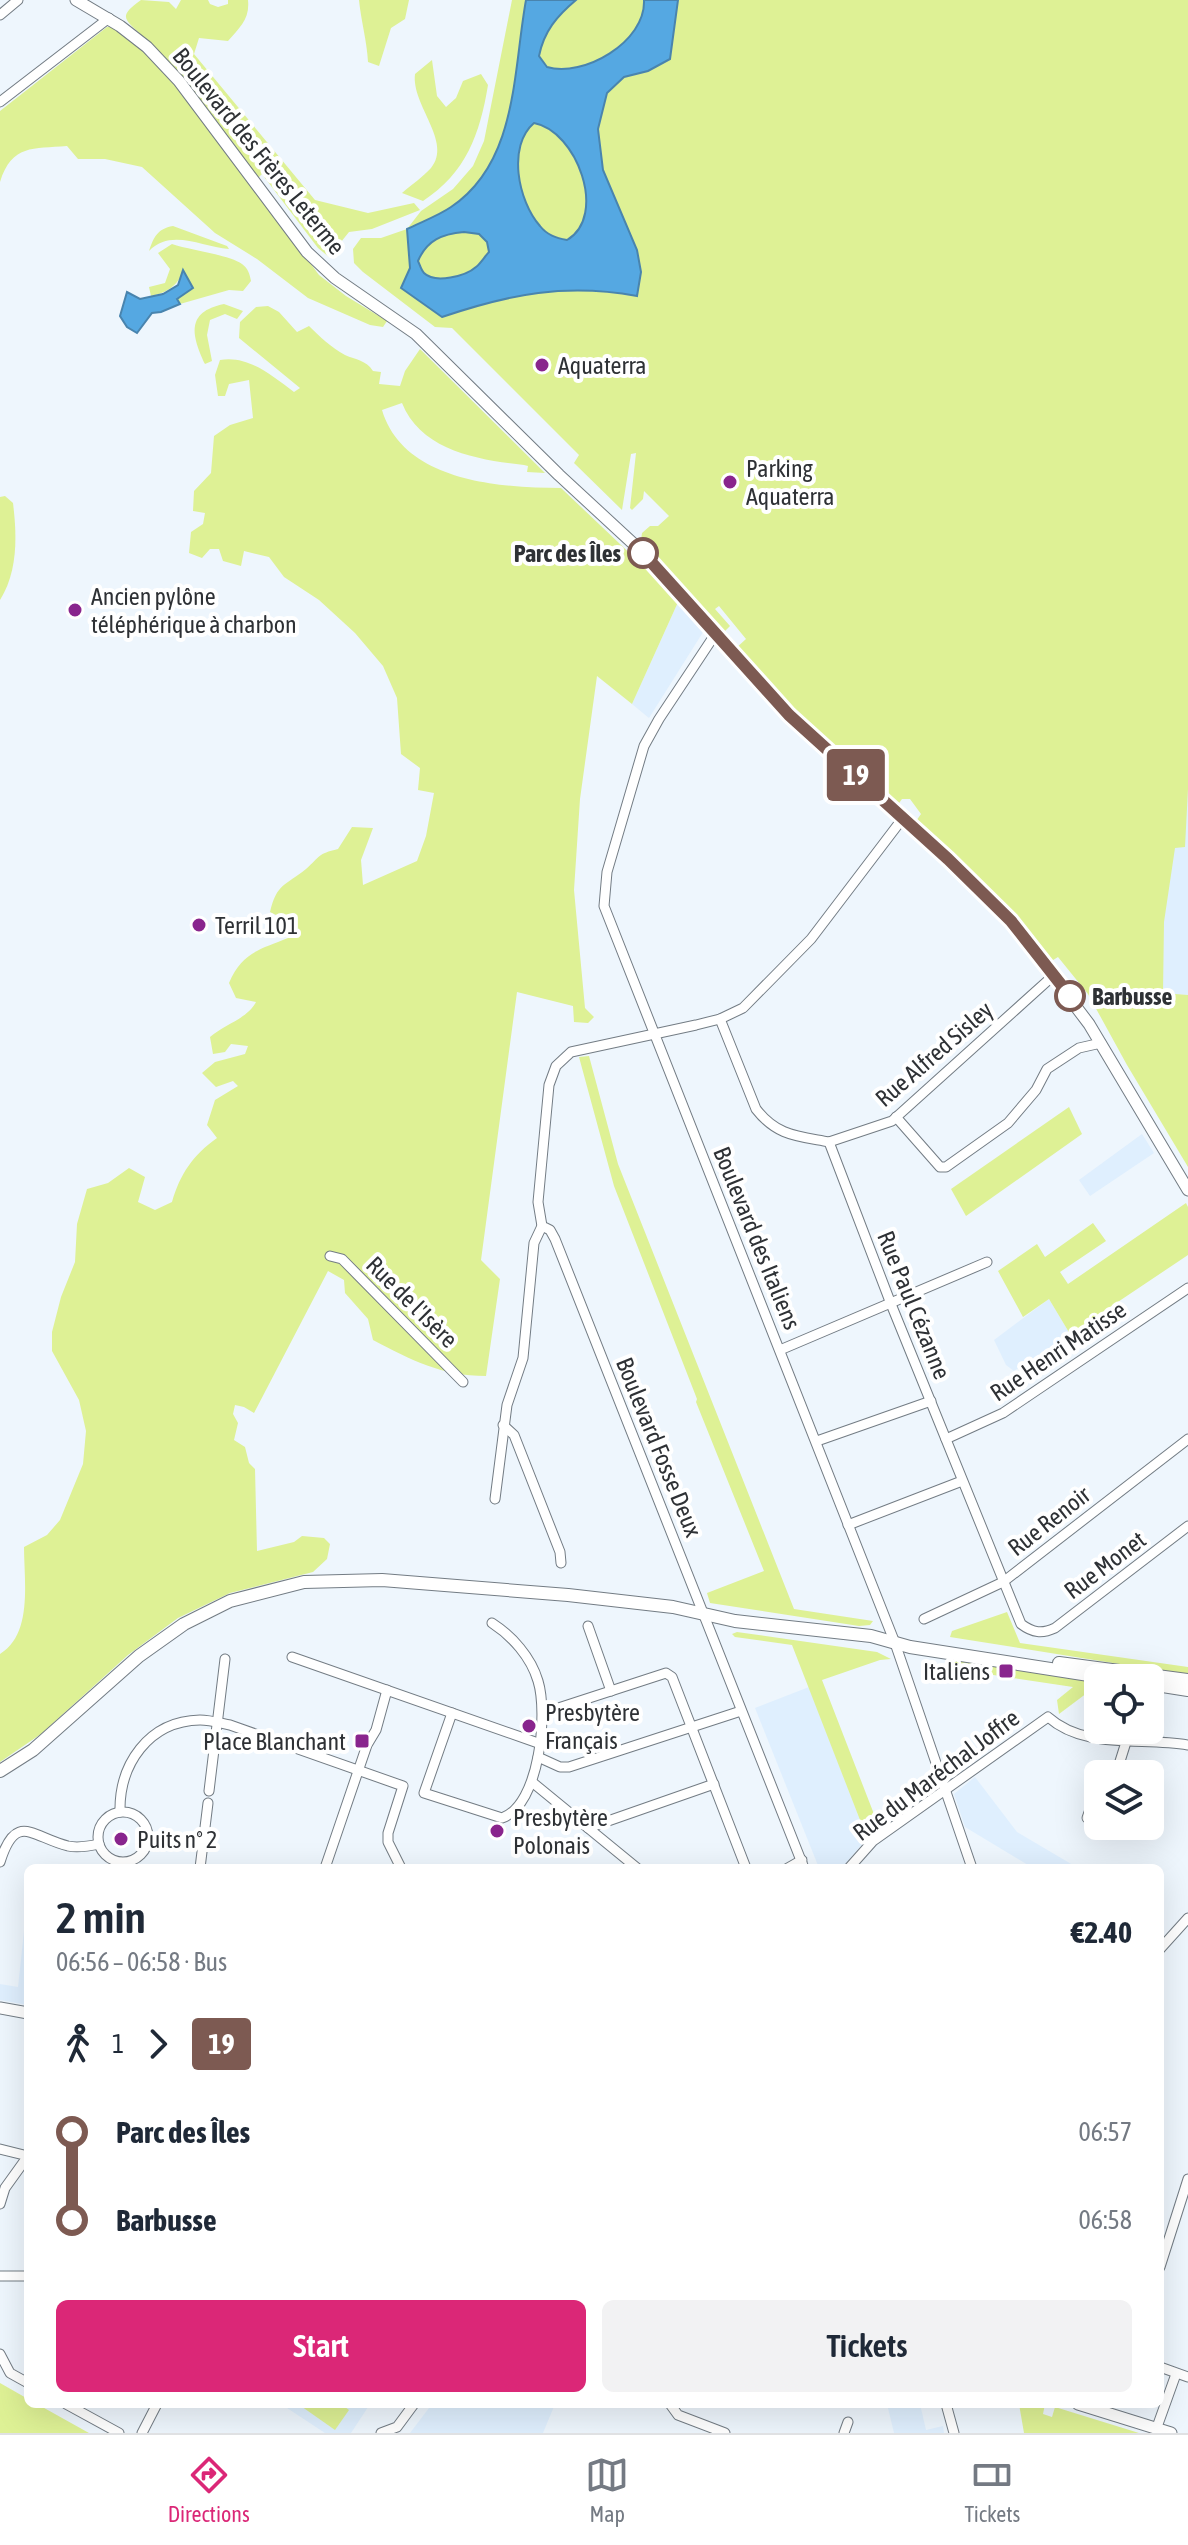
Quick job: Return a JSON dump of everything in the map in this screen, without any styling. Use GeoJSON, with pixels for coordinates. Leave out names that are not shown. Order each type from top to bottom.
{"type":"FeatureCollection","features":[{"type":"Feature","properties":{"kind":"main road"},"geometry":{"type":"LineString","coordinates":[[0,1771],[33,1750],[158,1641],[230,1601],[288,1584],[324,1580],[382,1580],[673,1607],[786,1629],[818,1629],[871,1636],[895,1643],[1084,1674]]}},
{"type":"Feature","properties":{"kind":"main road"},"geometry":{"type":"LineString","coordinates":[[1028,1664],[1068,1664],[1188,1680]]}},
{"type":"Feature","properties":{"kind":"main road"},"geometry":{"type":"LineString","coordinates":[[1164,1686],[1188,1690]]}},
{"type":"Feature","properties":{"kind":"street"},"geometry":{"type":"LineString","coordinates":[[0,15],[18,0]]}},
{"type":"Feature","properties":{"kind":"street","name":"Boulevard des Frères Leterme"},"geometry":{"type":"LineString","coordinates":[[76,0],[109,18],[147,47],[179,81],[307,252],[325,270],[416,334],[559,475],[652,561],[789,715],[1011,921],[1054,975],[1101,1043],[1188,1190]]}},
{"type":"Feature","properties":{"kind":"street"},"geometry":{"type":"LineString","coordinates":[[0,102],[109,18]]}},
{"type":"Feature","properties":{"kind":"street","name":"Boulevard des Italiens"},"geometry":{"type":"LineString","coordinates":[[716,633],[644,746],[605,883],[604,906],[895,1643],[971,1864]]}},
{"type":"Feature","properties":{"kind":"street"},"geometry":{"type":"LineString","coordinates":[[654,1034],[720,1019],[743,1008],[811,939],[903,818]]}},
{"type":"Feature","properties":{"kind":"street","name":"Rue Alfred Sisley"},"geometry":{"type":"LineString","coordinates":[[829,1142],[892,1121],[1054,975]]}},
{"type":"Feature","properties":{"kind":"street"},"geometry":{"type":"LineString","coordinates":[[720,1019],[756,1109],[765,1120],[774,1129],[788,1134],[829,1142]]}},
{"type":"Feature","properties":{"kind":"street","name":"Boulevard Fosse Deux"},"geometry":{"type":"LineString","coordinates":[[654,1034],[582,1049],[560,1059],[549,1085],[538,1202],[542,1226],[550,1230],[555,1239],[803,1864]]}},
{"type":"Feature","properties":{"kind":"street"},"geometry":{"type":"LineString","coordinates":[[896,1117],[940,1167],[946,1167],[1008,1123],[1036,1090],[1047,1069],[1079,1048],[1101,1043]]}},
{"type":"Feature","properties":{"kind":"street","name":"Rue Paul Cézanne"},"geometry":{"type":"LineString","coordinates":[[829,1142],[1021,1624],[1030,1631],[1044,1633]]}},
{"type":"Feature","properties":{"kind":"street"},"geometry":{"type":"LineString","coordinates":[[495,1499],[503,1425],[523,1358],[534,1243],[542,1226]]}},
{"type":"Feature","properties":{"kind":"street","name":"Rue de l'Isère"},"geometry":{"type":"LineString","coordinates":[[330,1256],[342,1259],[463,1382]]}},
{"type":"Feature","properties":{"kind":"street"},"geometry":{"type":"LineString","coordinates":[[780,1350],[987,1262]]}},
{"type":"Feature","properties":{"kind":"street","name":"Rue Henri Matisse"},"geometry":{"type":"LineString","coordinates":[[946,1439],[1003,1413],[1188,1288]]}},
{"type":"Feature","properties":{"kind":"street"},"geometry":{"type":"LineString","coordinates":[[817,1441],[931,1401]]}},
{"type":"Feature","properties":{"kind":"street"},"geometry":{"type":"LineString","coordinates":[[503,1425],[514,1435],[560,1552],[561,1563]]}},
{"type":"Feature","properties":{"kind":"street","name":"Rue Renoir"},"geometry":{"type":"LineString","coordinates":[[924,1619],[1003,1582],[1188,1439]]}},
{"type":"Feature","properties":{"kind":"street"},"geometry":{"type":"LineString","coordinates":[[848,1525],[962,1481]]}},
{"type":"Feature","properties":{"kind":"street","name":"Rue Monet"},"geometry":{"type":"LineString","coordinates":[[1044,1633],[1055,1628],[1188,1526]]}},
{"type":"Feature","properties":{"kind":"street"},"geometry":{"type":"LineString","coordinates":[[452,1713],[424,1793],[504,1818],[517,1807],[532,1782],[543,1713],[539,1685],[532,1667],[506,1632],[492,1623]]}},
{"type":"Feature","properties":{"kind":"street"},"geometry":{"type":"LineString","coordinates":[[588,1626],[611,1691]]}},
{"type":"Feature","properties":{"kind":"street"},"geometry":{"type":"LineString","coordinates":[[292,1657],[538,1743]]}},
{"type":"Feature","properties":{"kind":"street"},"geometry":{"type":"LineString","coordinates":[[209,1791],[225,1659]]}},
{"type":"Feature","properties":{"kind":"street"},"geometry":{"type":"LineString","coordinates":[[543,1713],[666,1673],[672,1677],[744,1864]]}},
{"type":"Feature","properties":{"kind":"street"},"geometry":{"type":"LineString","coordinates":[[326,1864],[367,1745],[376,1730],[387,1690]]}},
{"type":"Feature","properties":{"kind":"street"},"geometry":{"type":"LineString","coordinates":[[538,1757],[560,1767],[569,1767],[741,1711]]}},
{"type":"Feature","properties":{"kind":"street","name":"Rue du Maréchal Joffre"},"geometry":{"type":"LineString","coordinates":[[853,1864],[873,1841],[1048,1717],[1065,1730],[1084,1737]]}},
{"type":"Feature","properties":{"kind":"street"},"geometry":{"type":"LineString","coordinates":[[120,1812],[125,1772],[148,1740],[166,1728],[190,1721],[218,1723],[403,1786],[388,1833],[388,1842],[399,1864]]}},
{"type":"Feature","properties":{"kind":"street"},"geometry":{"type":"LineString","coordinates":[[1164,1743],[1188,1745]]}},
{"type":"Feature","properties":{"kind":"street"},"geometry":{"type":"LineString","coordinates":[[532,1782],[632,1864]]}},
{"type":"Feature","properties":{"kind":"street"},"geometry":{"type":"LineString","coordinates":[[588,1828],[714,1784]]}},
{"type":"Feature","properties":{"kind":"street"},"geometry":{"type":"LineString","coordinates":[[200,1864],[208,1803]]}},
{"type":"Feature","properties":{"kind":"street"},"geometry":{"type":"LineString","coordinates":[[125,1864],[110,1858],[99,1844],[99,1832],[104,1821],[120,1812],[131,1813],[141,1820],[149,1837],[143,1853],[129,1864]]}},
{"type":"Feature","properties":{"kind":"street"},"geometry":{"type":"LineString","coordinates":[[0,1862],[6,1842],[15,1833],[29,1830],[68,1846],[99,1844]]}},
{"type":"Feature","properties":{"kind":"street"},"geometry":{"type":"LineString","coordinates":[[149,1837],[203,1843]]}},
{"type":"Feature","properties":{"kind":"street"},"geometry":{"type":"LineString","coordinates":[[1164,1945],[1188,1918]]}},
{"type":"Feature","properties":{"kind":"street"},"geometry":{"type":"LineString","coordinates":[[0,2008],[24,2012]]}},
{"type":"Feature","properties":{"kind":"street"},"geometry":{"type":"LineString","coordinates":[[0,2149],[24,2155]]}},
{"type":"Feature","properties":{"kind":"street"},"geometry":{"type":"LineString","coordinates":[[0,2204],[5,2188],[24,2162]]}},
{"type":"Feature","properties":{"kind":"street"},"geometry":{"type":"LineString","coordinates":[[1164,2254],[1188,2179]]}},
{"type":"Feature","properties":{"kind":"street"},"geometry":{"type":"LineString","coordinates":[[0,2276],[24,2276]]}},
{"type":"Feature","properties":{"kind":"street"},"geometry":{"type":"LineString","coordinates":[[0,2354],[10,2373],[24,2381]]}},
{"type":"Feature","properties":{"kind":"street"},"geometry":{"type":"LineString","coordinates":[[1164,2369],[1188,2377]]}},
{"type":"Feature","properties":{"kind":"street"},"geometry":{"type":"LineString","coordinates":[[1164,2407],[1176,2374]]}},
{"type":"Feature","properties":{"kind":"street"},"geometry":{"type":"LineString","coordinates":[[73,2408],[119,2433]]}},
{"type":"Feature","properties":{"kind":"street"},"geometry":{"type":"LineString","coordinates":[[142,2433],[155,2408]]}},
{"type":"Feature","properties":{"kind":"street"},"geometry":{"type":"LineString","coordinates":[[381,2433],[397,2427],[411,2408]]}},
{"type":"Feature","properties":{"kind":"street"},"geometry":{"type":"LineString","coordinates":[[673,2408],[678,2415],[725,2433]]}},
{"type":"Feature","properties":{"kind":"street"},"geometry":{"type":"LineString","coordinates":[[947,2408],[954,2433]]}},
{"type":"Feature","properties":{"kind":"street"},"geometry":{"type":"LineString","coordinates":[[1092,2408],[1171,2433]]}},
{"type":"Feature","properties":{"kind":"street"},"geometry":{"type":"LineString","coordinates":[[1157,2427],[1164,2408]]}},
{"type":"Feature","properties":{"kind":"street"},"geometry":{"type":"LineString","coordinates":[[691,2433],[695,2422]]}},
{"type":"Feature","properties":{"kind":"street"},"geometry":{"type":"LineString","coordinates":[[844,2433],[848,2422]]}},
{"type":"Feature","properties":{"kind":"shaded area"},"geometry":{"type":"Polygon","coordinates":[[[679,600],[705,629],[649,718],[632,704],[679,600]]]}},
{"type":"Feature","properties":{"kind":"shaded area"},"geometry":{"type":"Polygon","coordinates":[[[1188,789],[1188,995],[1153,993],[1153,847],[1186,797],[1188,789]]]}},
{"type":"Feature","properties":{"kind":"shaded area"},"geometry":{"type":"Polygon","coordinates":[[[1142,1134],[1154,1153],[1090,1196],[1079,1180],[1142,1134]]]}},
{"type":"Feature","properties":{"kind":"shaded area"},"geometry":{"type":"Polygon","coordinates":[[[1049,1299],[1070,1334],[1014,1371],[1006,1365],[994,1340],[1049,1299]]]}},
{"type":"Feature","properties":{"kind":"shaded area"},"geometry":{"type":"Polygon","coordinates":[[[809,1687],[867,1838],[845,1864],[817,1864],[755,1708],[809,1687]]]}},
{"type":"Feature","properties":{"kind":"shaded area"},"geometry":{"type":"Polygon","coordinates":[[[975,1777],[1017,1832],[1071,1864],[1026,1864],[965,1827],[954,1794],[975,1777]]]}},
{"type":"Feature","properties":{"kind":"shaded area"},"geometry":{"type":"Polygon","coordinates":[[[24,1931],[24,2004],[0,2000],[0,1984],[18,1987],[24,1931]]]}},
{"type":"Feature","properties":{"kind":"shaded area"},"geometry":{"type":"Polygon","coordinates":[[[287,2408],[367,2408],[351,2433],[325,2433],[287,2408]]]}},
{"type":"Feature","properties":{"kind":"shaded area"},"geometry":{"type":"Polygon","coordinates":[[[429,2408],[553,2408],[543,2433],[410,2433],[429,2408]]]}},
{"type":"Feature","properties":{"kind":"shaded area"},"geometry":{"type":"Polygon","coordinates":[[[888,2408],[921,2408],[926,2430],[943,2426],[944,2433],[894,2433],[888,2408]]]}},
{"type":"Feature","properties":{"kind":"green space"},"geometry":{"type":"Polygon","coordinates":[[[141,0],[169,2],[176,9],[181,0],[208,0],[218,7],[228,4],[228,0],[248,0],[246,18],[228,41],[199,38],[194,54],[315,200],[368,213],[414,203],[420,210],[372,229],[349,232],[329,257],[318,248],[262,174],[252,184],[319,275],[387,321],[383,327],[370,325],[308,298],[257,259],[215,233],[142,167],[105,159],[78,159],[67,146],[34,149],[11,161],[0,182],[0,111],[107,27],[115,26],[135,42],[143,37],[126,18],[128,11],[141,0]]]}},
{"type":"Feature","properties":{"kind":"green space"},"geometry":{"type":"Polygon","coordinates":[[[359,0],[409,0],[405,19],[391,28],[379,66],[368,62],[359,0]]]}},
{"type":"Feature","properties":{"kind":"green space","name":"Parc des Îles"},"geometry":{"type":"Polygon","coordinates":[[[512,0],[1188,0],[1188,789],[1185,847],[1175,848],[1164,922],[1163,993],[1188,995],[1188,1167],[1088,994],[1058,957],[1050,962],[1006,908],[914,824],[921,814],[910,799],[902,799],[897,806],[798,718],[735,649],[746,639],[719,606],[715,609],[730,626],[724,632],[653,557],[653,551],[641,540],[642,533],[650,526],[658,526],[669,516],[644,491],[643,499],[632,510],[630,508],[636,453],[631,454],[622,510],[574,463],[579,455],[452,328],[435,327],[354,263],[353,249],[361,238],[381,238],[407,229],[421,211],[453,189],[473,166],[484,141],[512,0]]]}},
{"type":"Feature","properties":{"kind":"green space"},"geometry":{"type":"Polygon","coordinates":[[[432,60],[437,96],[446,107],[456,98],[463,81],[481,74],[488,85],[481,120],[469,151],[450,178],[423,201],[402,193],[431,168],[436,158],[435,135],[415,86],[415,74],[432,60]]]}},
{"type":"Feature","properties":{"kind":"green space"},"geometry":{"type":"Polygon","coordinates":[[[173,226],[229,249],[177,240],[158,244],[149,251],[157,234],[173,226]]]}},
{"type":"Feature","properties":{"kind":"green space"},"geometry":{"type":"Polygon","coordinates":[[[172,244],[236,261],[246,268],[251,281],[243,291],[229,290],[180,304],[177,299],[184,271],[171,288],[151,296],[149,287],[165,283],[170,269],[158,253],[172,244]]]}},
{"type":"Feature","properties":{"kind":"green space"},"geometry":{"type":"Polygon","coordinates":[[[224,304],[243,311],[237,319],[225,314],[210,320],[207,335],[212,361],[205,364],[195,335],[197,319],[211,308],[224,304]]]}},
{"type":"Feature","properties":{"kind":"green space"},"geometry":{"type":"Polygon","coordinates":[[[268,306],[279,312],[297,332],[309,326],[340,352],[364,362],[373,371],[381,372],[379,384],[400,386],[405,371],[420,349],[545,473],[527,472],[528,466],[453,450],[423,432],[402,403],[382,410],[393,434],[410,452],[456,476],[510,486],[561,488],[679,600],[632,704],[597,676],[580,799],[574,890],[585,1008],[594,1017],[588,1023],[574,1022],[573,1006],[517,992],[481,1260],[500,1279],[486,1376],[441,1370],[373,1340],[368,1319],[345,1293],[344,1280],[328,1271],[254,1413],[235,1405],[233,1414],[238,1423],[234,1440],[245,1447],[249,1463],[255,1469],[257,1551],[294,1542],[302,1536],[324,1538],[330,1544],[327,1559],[313,1572],[230,1593],[178,1618],[128,1655],[41,1734],[0,1762],[0,1654],[11,1645],[22,1620],[24,1547],[47,1535],[60,1520],[83,1464],[86,1431],[79,1400],[52,1351],[52,1332],[75,1262],[77,1224],[87,1189],[108,1183],[129,1168],[145,1177],[138,1202],[155,1210],[172,1202],[188,1166],[217,1138],[207,1125],[215,1100],[238,1086],[233,1081],[216,1087],[202,1073],[215,1062],[245,1054],[248,1046],[231,1044],[225,1052],[213,1054],[210,1037],[247,1013],[256,1002],[236,998],[229,983],[239,965],[260,950],[288,938],[284,919],[270,912],[279,890],[320,856],[338,849],[352,827],[373,828],[361,860],[363,885],[417,861],[426,836],[434,793],[418,790],[420,768],[401,754],[397,698],[383,666],[355,633],[319,600],[284,577],[269,557],[244,551],[241,566],[223,561],[219,549],[210,549],[202,558],[189,553],[191,532],[203,524],[205,513],[193,511],[194,491],[211,473],[214,436],[230,425],[253,418],[249,380],[229,384],[225,396],[218,396],[215,375],[220,360],[250,363],[294,392],[300,388],[239,338],[240,322],[256,307],[268,306]]]}},
{"type":"Feature","properties":{"kind":"green space"},"geometry":{"type":"Polygon","coordinates":[[[5,496],[13,503],[15,541],[10,577],[0,600],[0,497],[5,496]]]}},
{"type":"Feature","properties":{"kind":"green space"},"geometry":{"type":"Polygon","coordinates":[[[589,1056],[618,1164],[794,1609],[873,1621],[870,1625],[859,1626],[710,1603],[707,1593],[764,1571],[614,1186],[579,1057],[589,1056]]]}},
{"type":"Feature","properties":{"kind":"green space"},"geometry":{"type":"Polygon","coordinates":[[[1069,1107],[1082,1134],[966,1216],[951,1189],[1069,1107]]]}},
{"type":"Feature","properties":{"kind":"green space"},"geometry":{"type":"Polygon","coordinates":[[[1186,1203],[1188,1255],[1070,1334],[1049,1299],[1023,1317],[998,1271],[1037,1244],[1045,1257],[1093,1223],[1106,1241],[1060,1272],[1068,1284],[1186,1203]]]}},
{"type":"Feature","properties":{"kind":"green space"},"geometry":{"type":"Polygon","coordinates":[[[1007,1612],[1020,1643],[1188,1667],[1188,1675],[1164,1671],[1164,1664],[1119,1664],[950,1637],[952,1631],[1007,1612]]]}},
{"type":"Feature","properties":{"kind":"green space"},"geometry":{"type":"Polygon","coordinates":[[[737,1632],[877,1652],[891,1659],[822,1680],[879,1827],[867,1838],[792,1645],[735,1637],[732,1634],[737,1632]]]}},
{"type":"Feature","properties":{"kind":"green space"},"geometry":{"type":"Polygon","coordinates":[[[946,1659],[1084,1680],[1084,1695],[1059,1714],[1057,1700],[1073,1687],[967,1671],[946,1659]]]}},
{"type":"Feature","properties":{"kind":"green space"},"geometry":{"type":"Polygon","coordinates":[[[0,2383],[24,2397],[24,2408],[44,2408],[89,2433],[0,2433],[0,2383]]]}},
{"type":"Feature","properties":{"kind":"green space"},"geometry":{"type":"Polygon","coordinates":[[[304,2408],[346,2408],[349,2410],[335,2430],[304,2408]]]}},
{"type":"Feature","properties":{"kind":"green space"},"geometry":{"type":"Polygon","coordinates":[[[1020,2408],[1044,2408],[1043,2414],[1052,2417],[1055,2408],[1058,2408],[1139,2433],[1024,2433],[1020,2408]]]}},
{"type":"Feature","properties":{"kind":"water"},"geometry":{"type":"Polygon","coordinates":[[[526,0],[576,0],[552,25],[539,56],[547,67],[562,69],[594,62],[624,43],[642,15],[644,0],[678,0],[670,59],[648,71],[624,77],[607,93],[598,129],[603,170],[637,250],[641,272],[637,296],[586,291],[538,293],[491,302],[442,317],[401,288],[410,268],[407,229],[451,207],[473,188],[489,166],[509,113],[526,0]],[[534,123],[520,145],[521,188],[532,215],[543,229],[552,236],[567,240],[579,228],[585,213],[586,195],[582,176],[563,141],[549,129],[534,123]],[[449,234],[426,248],[418,261],[424,273],[435,278],[450,278],[478,265],[489,252],[487,242],[479,234],[449,234]]]}},
{"type":"Feature","properties":{"kind":"water"},"geometry":{"type":"Polygon","coordinates":[[[183,270],[193,288],[177,299],[180,304],[152,313],[137,333],[127,327],[120,316],[127,292],[140,299],[163,294],[178,285],[183,270]]]}},
{"type":"Feature","properties":{"kind":"bus line","name":"19"},"geometry":{"type":"LineString","coordinates":[[643,553],[789,715],[994,903],[1033,946],[1070,996]]}},
{"type":"Feature","properties":{"kind":"place","name":"Aquaterra"},"geometry":{"type":"Point","coordinates":[542,365]}},
{"type":"Feature","properties":{"kind":"place","name":"Parking Aquaterra"},"geometry":{"type":"Point","coordinates":[730,482]}},
{"type":"Feature","properties":{"kind":"place","name":"Parc des Îles"},"geometry":{"type":"Point","coordinates":[643,553]}},
{"type":"Feature","properties":{"kind":"place","name":"Ancien pylône téléphérique à charbon"},"geometry":{"type":"Point","coordinates":[75,610]}},
{"type":"Feature","properties":{"kind":"place","name":"Terril 101"},"geometry":{"type":"Point","coordinates":[199,925]}},
{"type":"Feature","properties":{"kind":"place","name":"Barbusse"},"geometry":{"type":"Point","coordinates":[1070,996]}},
{"type":"Feature","properties":{"kind":"place","name":"Italiens"},"geometry":{"type":"Point","coordinates":[1006,1671]}},
{"type":"Feature","properties":{"kind":"place","name":"Presbytère Français"},"geometry":{"type":"Point","coordinates":[529,1726]}},
{"type":"Feature","properties":{"kind":"place","name":"Place Blanchant"},"geometry":{"type":"Point","coordinates":[362,1741]}},
{"type":"Feature","properties":{"kind":"place","name":"Presbytère Polonais"},"geometry":{"type":"Point","coordinates":[497,1831]}},
{"type":"Feature","properties":{"kind":"place","name":"Puits n° 2"},"geometry":{"type":"Point","coordinates":[121,1839]}}]}
